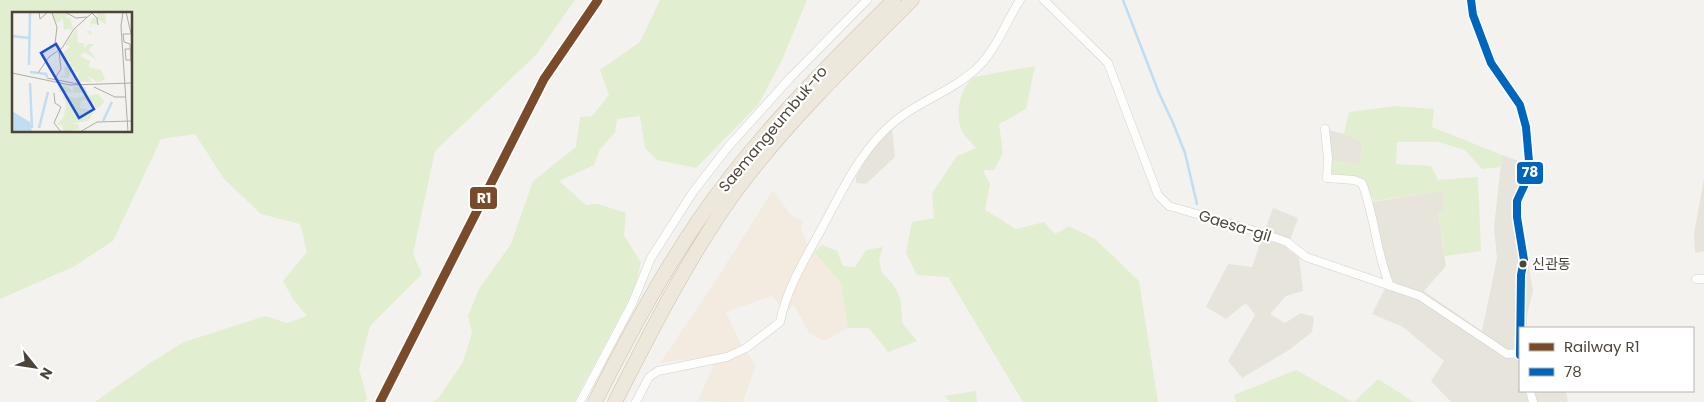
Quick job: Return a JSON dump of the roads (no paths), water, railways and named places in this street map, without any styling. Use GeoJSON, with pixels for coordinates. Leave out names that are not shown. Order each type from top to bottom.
{"type":"FeatureCollection","features":[{"type":"Feature","properties":{"kind":"highway","name":"Saemangeumbuk-ro"},"geometry":{"type":"LineString","coordinates":[[595,402],[660,280],[698,220],[749,153],[827,66],[894,0]]}},
{"type":"Feature","properties":{"kind":"highway","name":"Saemangeumbuk-ro"},"geometry":{"type":"LineString","coordinates":[[615,402],[667,300],[733,196],[759,161],[836,75],[912,0]]}},
{"type":"Feature","properties":{"kind":"street"},"geometry":{"type":"LineString","coordinates":[[580,402],[632,304],[651,258],[693,192],[728,147],[791,77],[867,0]]}},
{"type":"Feature","properties":{"kind":"street"},"geometry":{"type":"LineString","coordinates":[[636,402],[649,378],[658,370],[727,357],[746,348],[780,322],[791,284],[850,176],[867,149],[894,121],[963,79],[981,64],[1020,0]]}},
{"type":"Feature","properties":{"kind":"street","name":"Gaesa-gil"},"geometry":{"type":"LineString","coordinates":[[1044,0],[1108,64],[1158,195],[1169,206],[1266,234],[1287,242],[1306,257],[1420,296],[1507,354],[1519,354]]}},
{"type":"Feature","properties":{"kind":"street"},"geometry":{"type":"LineString","coordinates":[[1471,0],[1473,15],[1491,64],[1520,104],[1526,127],[1530,173],[1517,201],[1517,216],[1524,260],[1521,275],[1520,327]]}},
{"type":"Feature","properties":{"kind":"street"},"geometry":{"type":"LineString","coordinates":[[1324,130],[1328,158],[1328,178],[1354,180],[1362,183],[1373,217],[1383,270],[1390,286]]}},
{"type":"Feature","properties":{"kind":"waterway"},"geometry":{"type":"LineString","coordinates":[[1123,0],[1159,93],[1185,153],[1197,204]]}},
{"type":"Feature","properties":{"kind":"rail line","name":"R1"},"geometry":{"type":"LineString","coordinates":[[380,402],[544,79],[598,0]]}},
{"type":"Feature","properties":{"kind":"place","name":"신관동"},"geometry":{"type":"Point","coordinates":[1523,264]}}]}
